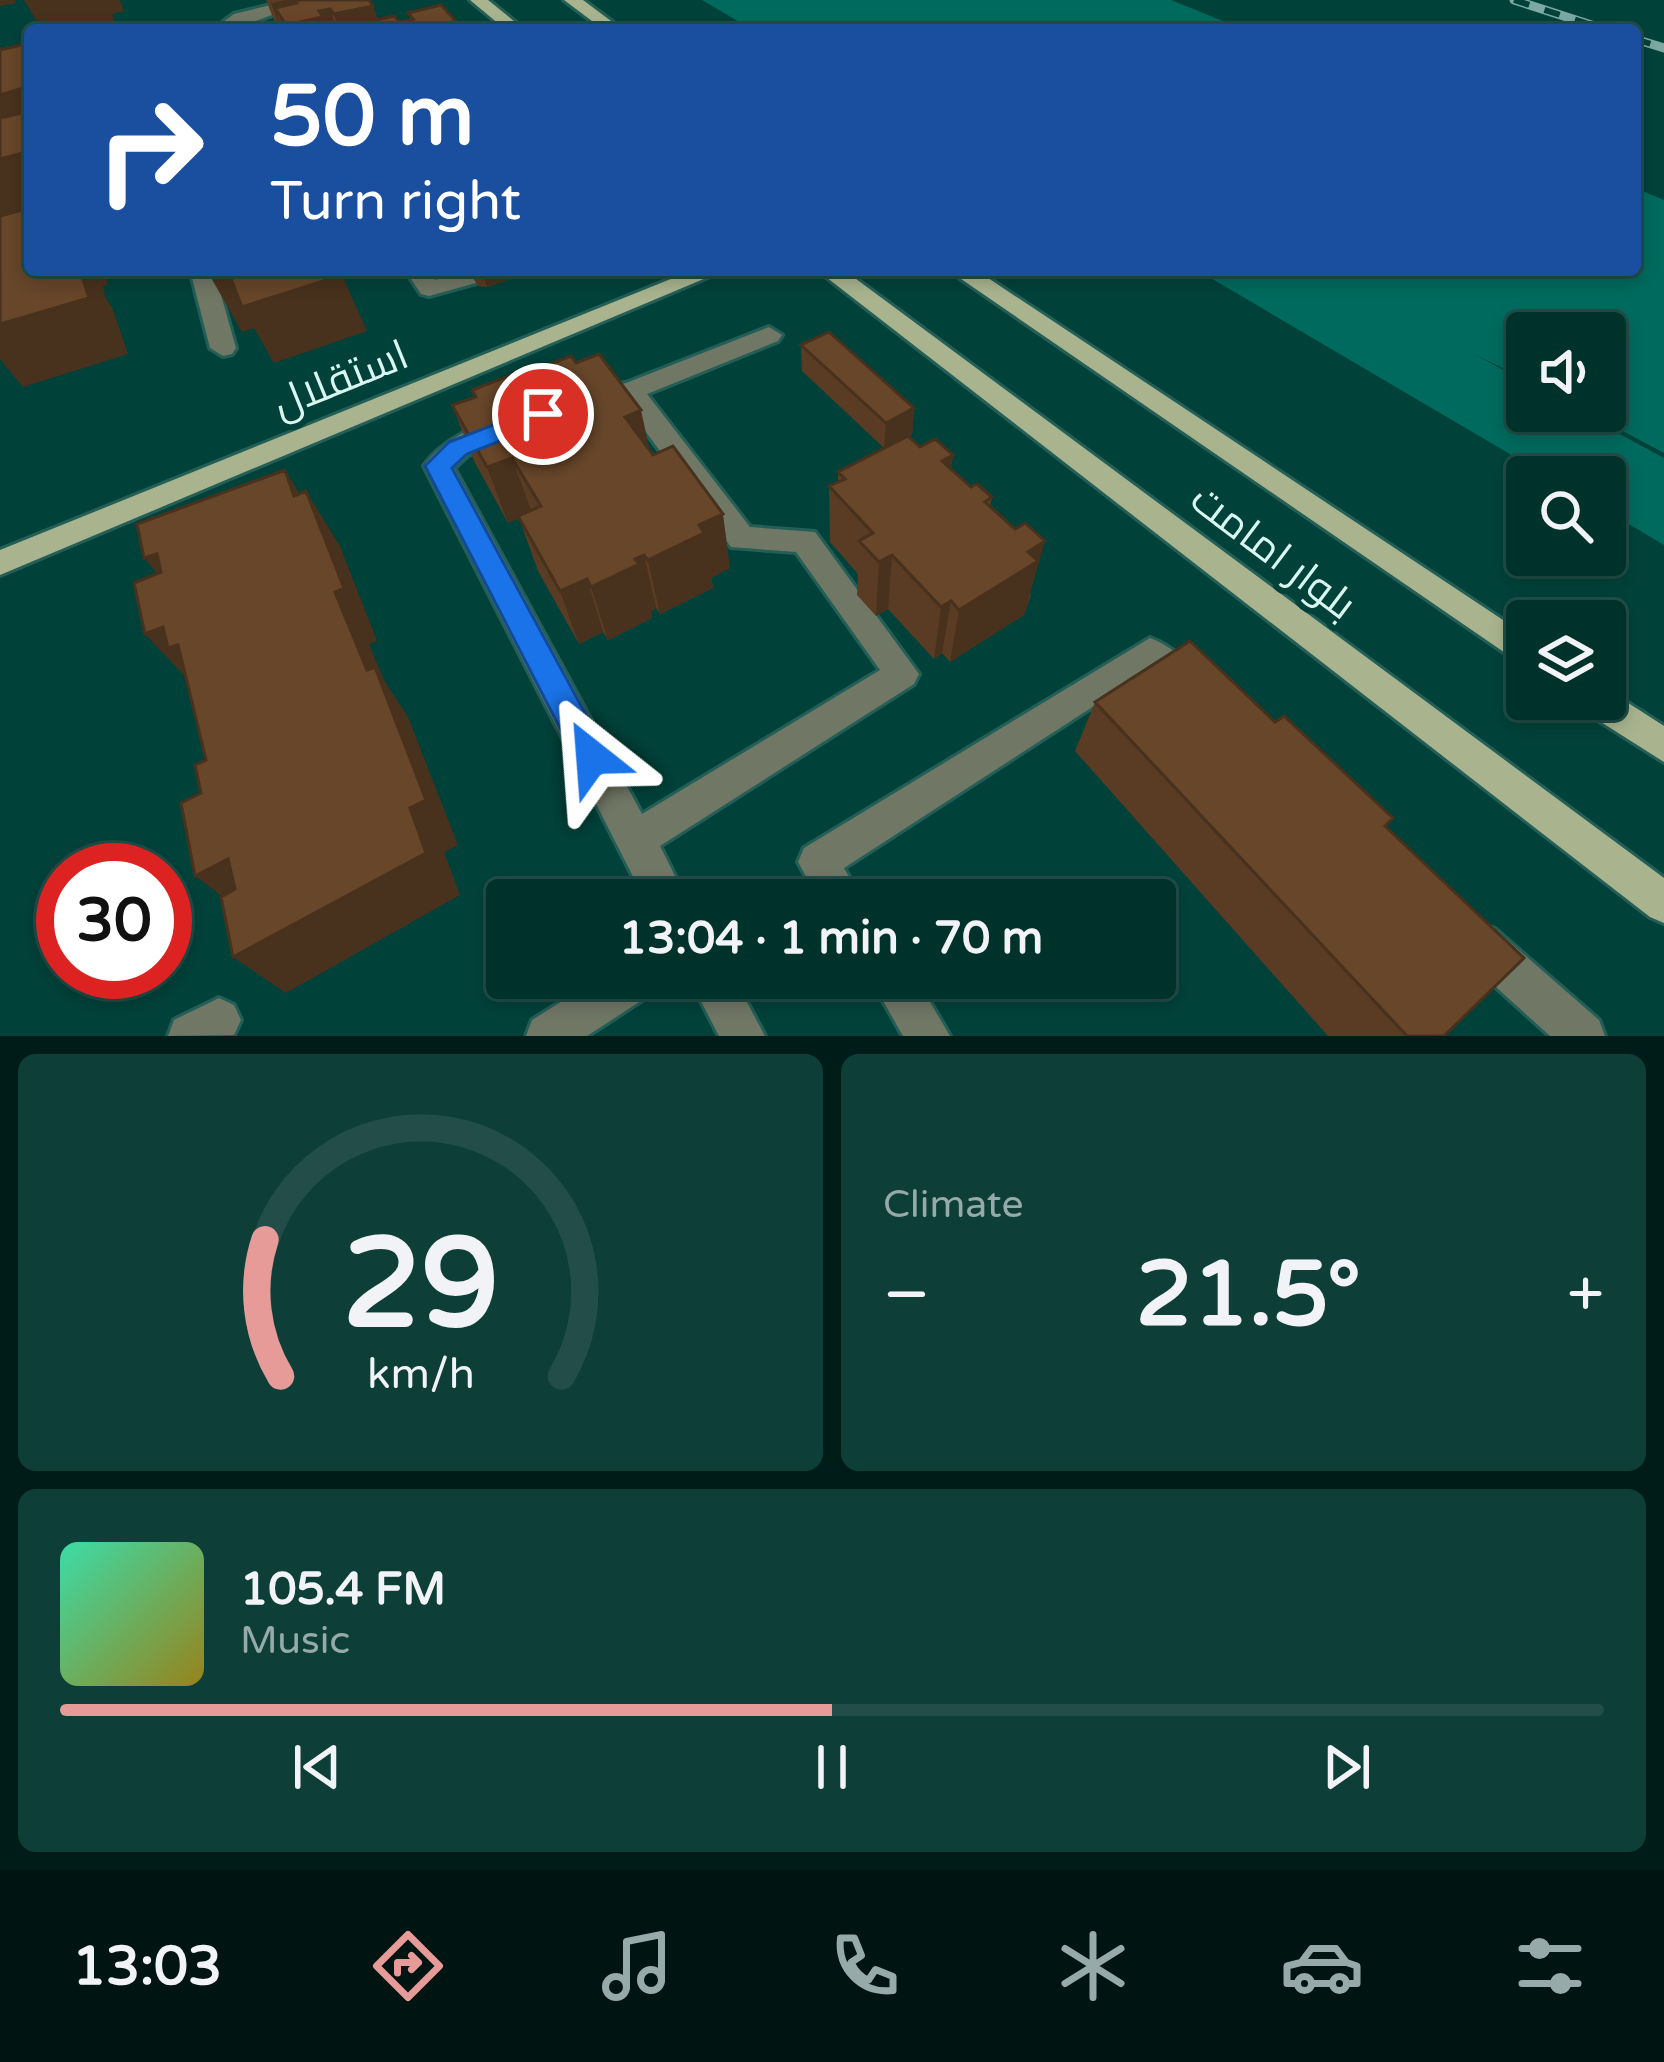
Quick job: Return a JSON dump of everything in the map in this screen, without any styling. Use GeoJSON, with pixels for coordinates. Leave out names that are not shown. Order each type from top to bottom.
{"type":"FeatureCollection","features":[{"type":"Feature","properties":{"kind":"main road"},"geometry":{"type":"LineString","coordinates":[[478,0],[509,24]]}},
{"type":"Feature","properties":{"kind":"main road"},"geometry":{"type":"LineString","coordinates":[[572,0],[606,24]]}},
{"type":"Feature","properties":{"kind":"main road","name":"استقلال"},"geometry":{"type":"LineString","coordinates":[[0,563],[698,276]]}},
{"type":"Feature","properties":{"kind":"main road","name":"بلوار امامت"},"geometry":{"type":"LineString","coordinates":[[837,276],[1664,903]]}},
{"type":"Feature","properties":{"kind":"main road","name":"بلوار امامت"},"geometry":{"type":"LineString","coordinates":[[969,276],[1506,640]]}},
{"type":"Feature","properties":{"kind":"main road"},"geometry":{"type":"LineString","coordinates":[[1625,720],[1664,746]]}},
{"type":"Feature","properties":{"kind":"street"},"geometry":{"type":"LineString","coordinates":[[235,24],[285,7],[281,0]]}},
{"type":"Feature","properties":{"kind":"street"},"geometry":{"type":"LineString","coordinates":[[264,12],[270,24]]}},
{"type":"Feature","properties":{"kind":"street"},"geometry":{"type":"LineString","coordinates":[[204,276],[223,348]]}},
{"type":"Feature","properties":{"kind":"street"},"geometry":{"type":"LineString","coordinates":[[421,276],[430,289],[476,276]]}},
{"type":"Feature","properties":{"kind":"street"},"geometry":{"type":"LineString","coordinates":[[656,879],[438,466],[458,448],[586,397],[630,391],[769,335]]}},
{"type":"Feature","properties":{"kind":"street"},"geometry":{"type":"LineString","coordinates":[[630,391],[742,539],[803,540],[902,674],[635,840]]}},
{"type":"Feature","properties":{"kind":"street"},"geometry":{"type":"LineString","coordinates":[[829,879],[818,862],[1150,652],[1220,713]]}},
{"type":"Feature","properties":{"kind":"street"},"geometry":{"type":"LineString","coordinates":[[1444,913],[1583,1036]]}},
{"type":"Feature","properties":{"kind":"street"},"geometry":{"type":"LineString","coordinates":[[548,1036],[605,999]]}},
{"type":"Feature","properties":{"kind":"street"},"geometry":{"type":"LineString","coordinates":[[722,999],[743,1036]]}},
{"type":"Feature","properties":{"kind":"street"},"geometry":{"type":"LineString","coordinates":[[904,999],[928,1036]]}},
{"type":"Feature","properties":{"kind":"green space"},"geometry":{"type":"Polygon","coordinates":[[[702,0],[1171,0],[1230,24],[743,24],[702,0]]]}},
{"type":"Feature","properties":{"kind":"green space"},"geometry":{"type":"Polygon","coordinates":[[[1641,190],[1664,200],[1664,453],[1624,432],[1626,312],[1506,312],[1506,370],[1474,354],[1506,372],[1506,432],[1616,432],[1664,458],[1664,545],[1626,522],[1626,456],[1513,456],[1207,276],[1641,276],[1641,190]]]}},
{"type":"Feature","properties":{"kind":"building"},"geometry":{"type":"Polygon","coordinates":[[[295,0],[369,0],[373,6],[334,14],[330,9],[319,11],[323,17],[285,24],[275,8],[297,3],[295,0]]]}},
{"type":"Feature","properties":{"kind":"building"},"geometry":{"type":"Polygon","coordinates":[[[441,5],[456,21],[359,24],[394,16],[400,22],[413,19],[408,13],[441,5]]]}},
{"type":"Feature","properties":{"kind":"building"},"geometry":{"type":"Polygon","coordinates":[[[24,44],[24,88],[0,95],[0,50],[24,44]]]}},
{"type":"Feature","properties":{"kind":"building"},"geometry":{"type":"Polygon","coordinates":[[[24,112],[24,153],[0,159],[0,118],[24,112]]]}},
{"type":"Feature","properties":{"kind":"building"},"geometry":{"type":"Polygon","coordinates":[[[24,210],[24,276],[82,276],[89,298],[0,324],[0,216],[24,210]]]}},
{"type":"Feature","properties":{"kind":"building"},"geometry":{"type":"Polygon","coordinates":[[[230,276],[339,276],[242,307],[230,276]]]}},
{"type":"Feature","properties":{"kind":"building"},"geometry":{"type":"Polygon","coordinates":[[[829,332],[914,408],[886,423],[801,345],[829,332]]]}},
{"type":"Feature","properties":{"kind":"building"},"geometry":{"type":"Polygon","coordinates":[[[599,354],[641,410],[625,417],[653,455],[673,446],[723,514],[699,525],[704,533],[648,560],[644,555],[635,559],[639,564],[591,587],[587,579],[560,591],[518,516],[541,506],[512,458],[487,467],[452,405],[476,397],[472,390],[517,373],[522,380],[537,375],[534,370],[571,356],[576,363],[599,354]]]}},
{"type":"Feature","properties":{"kind":"building"},"geometry":{"type":"Polygon","coordinates":[[[908,436],[920,447],[935,439],[953,455],[942,461],[971,487],[977,484],[992,497],[985,502],[1015,529],[1025,523],[1045,541],[1028,552],[1038,561],[959,610],[951,601],[941,607],[892,555],[879,562],[859,541],[873,533],[829,486],[845,479],[838,472],[908,436]]]}},
{"type":"Feature","properties":{"kind":"building"},"geometry":{"type":"Polygon","coordinates":[[[285,470],[294,496],[306,491],[344,588],[335,592],[367,670],[375,667],[426,800],[410,808],[426,853],[233,957],[221,897],[235,889],[228,859],[195,876],[181,803],[201,793],[195,765],[206,760],[178,645],[168,648],[163,627],[145,634],[134,583],[161,572],[157,554],[144,558],[137,524],[285,470]]]}},
{"type":"Feature","properties":{"kind":"building"},"geometry":{"type":"Polygon","coordinates":[[[1190,641],[1275,722],[1284,716],[1393,818],[1385,826],[1524,958],[1444,1036],[1407,1036],[1095,702],[1190,641]]]}},
{"type":"Feature","properties":{"kind":"railway"},"geometry":{"type":"LineString","coordinates":[[1514,0],[1588,24]]}},
{"type":"Feature","properties":{"kind":"railway"},"geometry":{"type":"LineString","coordinates":[[1641,41],[1664,48]]}},
{"type":"Feature","properties":{"kind":"route"},"geometry":{"type":"LineString","coordinates":[[543,414],[458,448],[438,466],[592,757]]}}]}
